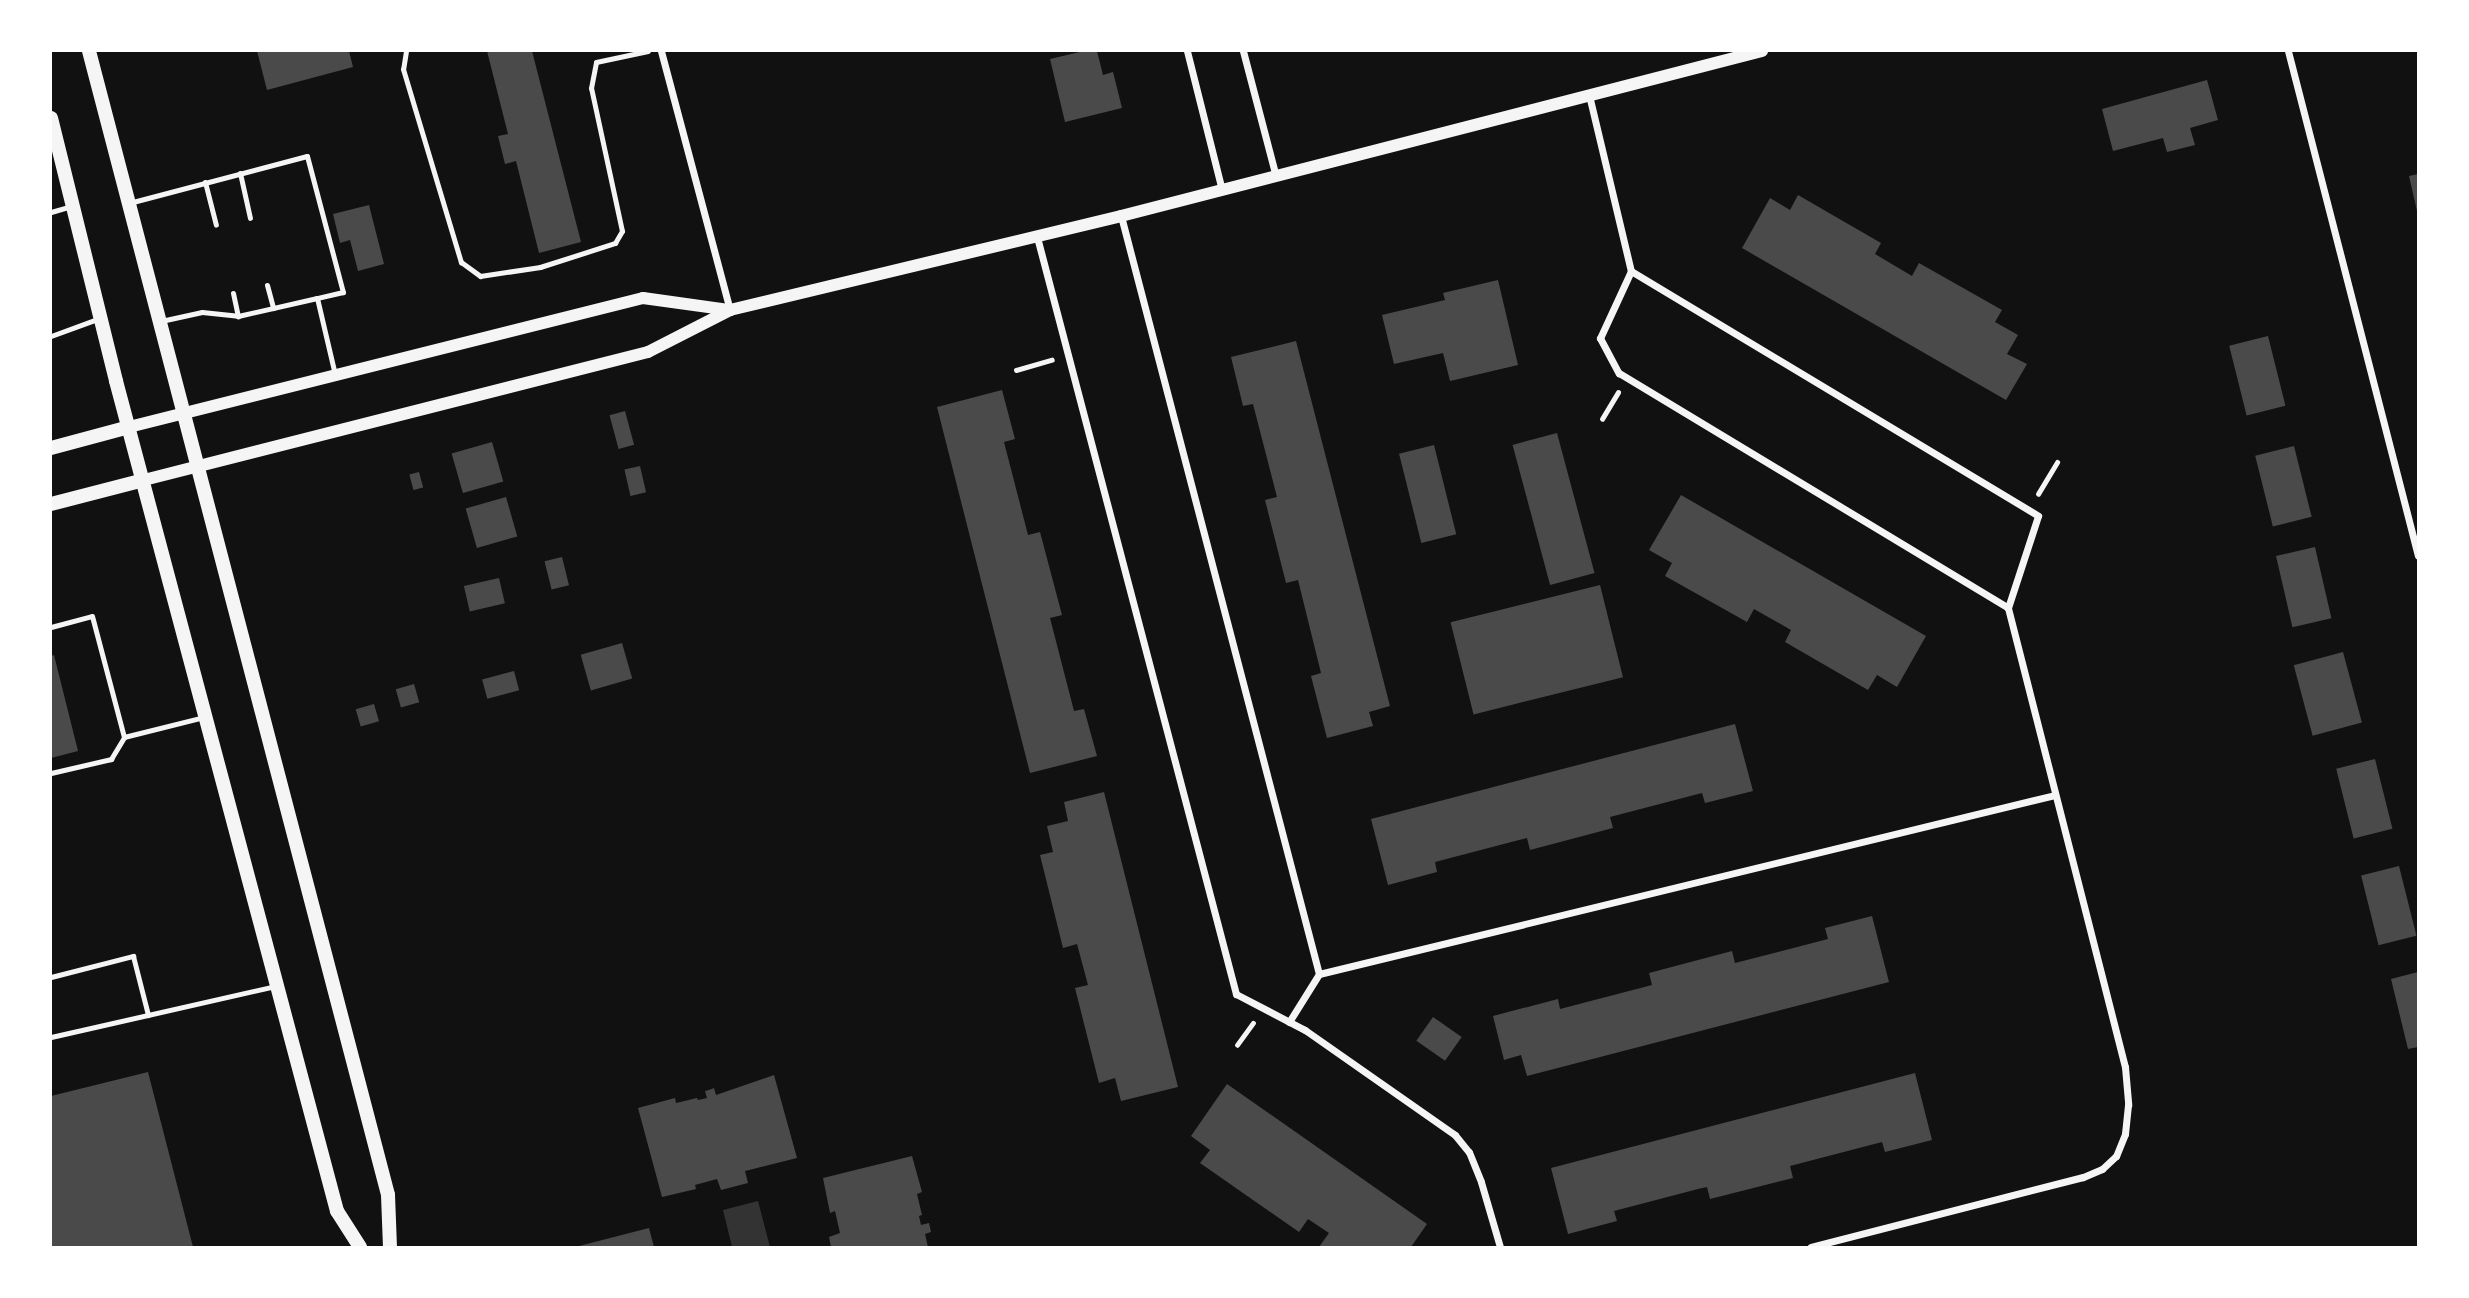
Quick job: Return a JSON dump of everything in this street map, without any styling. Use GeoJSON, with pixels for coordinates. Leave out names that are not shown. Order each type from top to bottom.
{"type":"FeatureCollection","features":[{"type":"Feature","properties":{"kind":"main road"},"geometry":{"type":"LineString","coordinates":[[89,51],[388,1195],[390,1247]]}},
{"type":"Feature","properties":{"kind":"main road"},"geometry":{"type":"LineString","coordinates":[[51,118],[100,318],[208,716],[337,1211],[360,1247]]}},
{"type":"Feature","properties":{"kind":"main road"},"geometry":{"type":"LineString","coordinates":[[51,448],[130,427]]}},
{"type":"Feature","properties":{"kind":"main road"},"geometry":{"type":"LineString","coordinates":[[51,504],[144,480]]}},
{"type":"Feature","properties":{"kind":"street"},"geometry":{"type":"LineString","coordinates":[[661,51],[730,310]]}},
{"type":"Feature","properties":{"kind":"street"},"geometry":{"type":"LineString","coordinates":[[1187,51],[1222,190]]}},
{"type":"Feature","properties":{"kind":"street"},"geometry":{"type":"LineString","coordinates":[[1243,51],[1276,177]]}},
{"type":"Feature","properties":{"kind":"street"},"geometry":{"type":"LineString","coordinates":[[144,480],[648,352],[730,310],[1121,216],[1762,51]]}},
{"type":"Feature","properties":{"kind":"street"},"geometry":{"type":"LineString","coordinates":[[2288,51],[2418,556]]}},
{"type":"Feature","properties":{"kind":"street"},"geometry":{"type":"LineString","coordinates":[[1589,95],[1631,271],[1600,338],[1619,373],[2008,608]]}},
{"type":"Feature","properties":{"kind":"street"},"geometry":{"type":"LineString","coordinates":[[1121,216],[1319,974]]}},
{"type":"Feature","properties":{"kind":"street"},"geometry":{"type":"LineString","coordinates":[[1037,237],[1236,994],[1289,1022],[1455,1135],[1469,1152],[1500,1247]]}},
{"type":"Feature","properties":{"kind":"street"},"geometry":{"type":"LineString","coordinates":[[1631,271],[2038,516],[2008,608],[2125,1067],[2125,1134],[2116,1156],[2102,1169],[2083,1177],[1811,1247]]}},
{"type":"Feature","properties":{"kind":"street"},"geometry":{"type":"LineString","coordinates":[[130,427],[643,298],[730,310]]}},
{"type":"Feature","properties":{"kind":"street"},"geometry":{"type":"LineString","coordinates":[[1289,1022],[1319,974],[2055,794]]}},
{"type":"Feature","properties":{"kind":"lane"},"geometry":{"type":"LineString","coordinates":[[406,51],[403,69],[461,262],[480,276],[540,267],[615,243],[622,231],[591,88],[596,62],[648,51]]}},
{"type":"Feature","properties":{"kind":"lane"},"geometry":{"type":"LineString","coordinates":[[129,202],[306,156],[342,292],[239,316],[202,312],[161,321]]}},
{"type":"Feature","properties":{"kind":"lane"},"geometry":{"type":"LineString","coordinates":[[240,173],[250,218]]}},
{"type":"Feature","properties":{"kind":"lane"},"geometry":{"type":"LineString","coordinates":[[205,182],[216,225]]}},
{"type":"Feature","properties":{"kind":"lane"},"geometry":{"type":"LineString","coordinates":[[51,212],[72,206]]}},
{"type":"Feature","properties":{"kind":"lane"},"geometry":{"type":"LineString","coordinates":[[267,285],[273,308]]}},
{"type":"Feature","properties":{"kind":"lane"},"geometry":{"type":"LineString","coordinates":[[233,293],[239,316]]}},
{"type":"Feature","properties":{"kind":"lane"},"geometry":{"type":"LineString","coordinates":[[317,298],[335,375]]}},
{"type":"Feature","properties":{"kind":"lane"},"geometry":{"type":"LineString","coordinates":[[51,336],[100,318]]}},
{"type":"Feature","properties":{"kind":"lane"},"geometry":{"type":"LineString","coordinates":[[51,627],[92,616],[124,737]]}},
{"type":"Feature","properties":{"kind":"lane"},"geometry":{"type":"LineString","coordinates":[[51,773],[111,759],[124,737],[208,716]]}},
{"type":"Feature","properties":{"kind":"lane"},"geometry":{"type":"LineString","coordinates":[[51,977],[133,956],[148,1015]]}},
{"type":"Feature","properties":{"kind":"lane"},"geometry":{"type":"LineString","coordinates":[[51,1037],[278,986]]}},
{"type":"Feature","properties":{"kind":"path"},"geometry":{"type":"LineString","coordinates":[[1016,370],[1068,355]]}},
{"type":"Feature","properties":{"kind":"path"},"geometry":{"type":"LineString","coordinates":[[1602,419],[1627,377]]}},
{"type":"Feature","properties":{"kind":"path"},"geometry":{"type":"LineString","coordinates":[[2028,510],[2057,462]]}},
{"type":"Feature","properties":{"kind":"shaded area"},"geometry":{"type":"Polygon","coordinates":[[[758,1201],[770,1247],[732,1247],[723,1210],[758,1201]]]}},
{"type":"Feature","properties":{"kind":"building"},"geometry":{"type":"Polygon","coordinates":[[[257,51],[349,51],[353,67],[267,90],[257,51]]]}},
{"type":"Feature","properties":{"kind":"building"},"geometry":{"type":"Polygon","coordinates":[[[487,51],[532,51],[581,242],[539,253],[516,161],[505,164],[498,136],[508,134],[487,51]]]}},
{"type":"Feature","properties":{"kind":"building"},"geometry":{"type":"Polygon","coordinates":[[[1084,51],[1097,51],[1103,75],[1113,72],[1122,108],[1065,122],[1050,59],[1084,51]]]}},
{"type":"Feature","properties":{"kind":"building"},"geometry":{"type":"Polygon","coordinates":[[[2207,80],[2218,120],[2190,128],[2195,145],[2167,152],[2163,138],[2113,151],[2102,109],[2207,80]]]}},
{"type":"Feature","properties":{"kind":"building"},"geometry":{"type":"Polygon","coordinates":[[[2418,174],[2418,210],[2417,211],[2409,176],[2418,174]]]}},
{"type":"Feature","properties":{"kind":"building"},"geometry":{"type":"Polygon","coordinates":[[[1798,195],[1881,243],[1875,254],[1912,276],[1919,263],[2002,310],[1995,322],[2018,335],[2007,354],[2027,364],[2006,400],[1742,248],[1770,198],[1790,210],[1798,195]]]}},
{"type":"Feature","properties":{"kind":"building"},"geometry":{"type":"Polygon","coordinates":[[[369,205],[384,264],[358,271],[350,240],[340,243],[333,214],[369,205]]]}},
{"type":"Feature","properties":{"kind":"building"},"geometry":{"type":"Polygon","coordinates":[[[1498,280],[1518,365],[1450,381],[1443,353],[1394,364],[1382,315],[1445,300],[1443,293],[1498,280]]]}},
{"type":"Feature","properties":{"kind":"building"},"geometry":{"type":"Polygon","coordinates":[[[2268,336],[2285,406],[2247,416],[2229,346],[2268,336]]]}},
{"type":"Feature","properties":{"kind":"building"},"geometry":{"type":"Polygon","coordinates":[[[1296,341],[1390,706],[1369,712],[1373,726],[1327,738],[1311,676],[1321,673],[1298,580],[1286,583],[1265,500],[1277,497],[1253,404],[1243,406],[1231,357],[1296,341]]]}},
{"type":"Feature","properties":{"kind":"building"},"geometry":{"type":"Polygon","coordinates":[[[1002,390],[1015,439],[1004,442],[1028,535],[1040,532],[1062,615],[1050,618],[1074,711],[1084,709],[1097,756],[1030,773],[937,407],[1002,390]]]}},
{"type":"Feature","properties":{"kind":"building"},"geometry":{"type":"Polygon","coordinates":[[[625,411],[634,445],[619,449],[610,415],[625,411]]]}},
{"type":"Feature","properties":{"kind":"building"},"geometry":{"type":"Polygon","coordinates":[[[1557,433],[1595,573],[1550,585],[1513,445],[1557,433]]]}},
{"type":"Feature","properties":{"kind":"building"},"geometry":{"type":"Polygon","coordinates":[[[492,442],[503,481],[463,493],[452,454],[492,442]]]}},
{"type":"Feature","properties":{"kind":"building"},"geometry":{"type":"Polygon","coordinates":[[[1434,445],[1456,534],[1421,543],[1399,454],[1434,445]]]}},
{"type":"Feature","properties":{"kind":"building"},"geometry":{"type":"Polygon","coordinates":[[[2294,446],[2312,517],[2273,527],[2255,456],[2294,446]]]}},
{"type":"Feature","properties":{"kind":"building"},"geometry":{"type":"Polygon","coordinates":[[[640,466],[646,492],[630,496],[624,470],[640,466]]]}},
{"type":"Feature","properties":{"kind":"building"},"geometry":{"type":"Polygon","coordinates":[[[419,472],[423,487],[413,490],[409,475],[419,472]]]}},
{"type":"Feature","properties":{"kind":"building"},"geometry":{"type":"Polygon","coordinates":[[[1681,495],[1926,636],[1897,687],[1877,675],[1868,690],[1785,642],[1791,630],[1754,609],[1747,622],[1665,576],[1672,563],[1649,550],[1681,495]]]}},
{"type":"Feature","properties":{"kind":"building"},"geometry":{"type":"Polygon","coordinates":[[[506,497],[517,536],[477,548],[466,509],[506,497]]]}},
{"type":"Feature","properties":{"kind":"building"},"geometry":{"type":"Polygon","coordinates":[[[2315,547],[2331,618],[2292,627],[2276,556],[2315,547]]]}},
{"type":"Feature","properties":{"kind":"building"},"geometry":{"type":"Polygon","coordinates":[[[562,557],[569,585],[552,589],[545,561],[562,557]]]}},
{"type":"Feature","properties":{"kind":"building"},"geometry":{"type":"Polygon","coordinates":[[[499,578],[505,603],[470,611],[464,586],[499,578]]]}},
{"type":"Feature","properties":{"kind":"building"},"geometry":{"type":"Polygon","coordinates":[[[1600,585],[1623,677],[1474,714],[1451,622],[1600,585]]]}},
{"type":"Feature","properties":{"kind":"building"},"geometry":{"type":"Polygon","coordinates":[[[622,643],[632,679],[591,690],[581,655],[622,643]]]}},
{"type":"Feature","properties":{"kind":"building"},"geometry":{"type":"Polygon","coordinates":[[[2343,652],[2362,723],[2313,736],[2294,665],[2343,652]]]}},
{"type":"Feature","properties":{"kind":"building"},"geometry":{"type":"Polygon","coordinates":[[[54,655],[78,751],[51,758],[51,656],[54,655]]]}},
{"type":"Feature","properties":{"kind":"building"},"geometry":{"type":"Polygon","coordinates":[[[514,671],[519,690],[487,699],[482,680],[514,671]]]}},
{"type":"Feature","properties":{"kind":"building"},"geometry":{"type":"Polygon","coordinates":[[[414,684],[419,702],[401,708],[396,689],[414,684]]]}},
{"type":"Feature","properties":{"kind":"building"},"geometry":{"type":"Polygon","coordinates":[[[374,704],[379,721],[361,727],[356,709],[374,704]]]}},
{"type":"Feature","properties":{"kind":"building"},"geometry":{"type":"Polygon","coordinates":[[[1735,724],[1753,791],[1705,803],[1702,793],[1610,817],[1613,828],[1530,850],[1527,838],[1519,840],[1435,862],[1437,872],[1388,885],[1371,819],[1735,724]]]}},
{"type":"Feature","properties":{"kind":"building"},"geometry":{"type":"Polygon","coordinates":[[[2375,759],[2392,829],[2354,839],[2336,769],[2375,759]]]}},
{"type":"Feature","properties":{"kind":"building"},"geometry":{"type":"Polygon","coordinates":[[[1104,792],[1178,1087],[1121,1101],[1115,1078],[1099,1083],[1075,988],[1088,985],[1077,944],[1063,948],[1040,855],[1053,852],[1047,826],[1068,821],[1064,802],[1104,792]]]}},
{"type":"Feature","properties":{"kind":"building"},"geometry":{"type":"Polygon","coordinates":[[[2399,866],[2416,936],[2379,945],[2361,875],[2399,866]]]}},
{"type":"Feature","properties":{"kind":"building"},"geometry":{"type":"Polygon","coordinates":[[[1872,916],[1889,982],[1527,1076],[1521,1055],[1504,1060],[1493,1016],[1558,999],[1560,1009],[1652,985],[1649,973],[1732,951],[1735,963],[1828,939],[1825,928],[1872,916]]]}},
{"type":"Feature","properties":{"kind":"building"},"geometry":{"type":"Polygon","coordinates":[[[2418,972],[2418,1047],[2408,1049],[2391,979],[2418,972]]]}},
{"type":"Feature","properties":{"kind":"building"},"geometry":{"type":"Polygon","coordinates":[[[1433,1017],[1462,1037],[1445,1061],[1416,1041],[1433,1017]]]}},
{"type":"Feature","properties":{"kind":"building"},"geometry":{"type":"Polygon","coordinates":[[[148,1072],[193,1247],[51,1247],[51,1096],[148,1072]]]}},
{"type":"Feature","properties":{"kind":"building"},"geometry":{"type":"Polygon","coordinates":[[[1915,1073],[1932,1140],[1885,1152],[1882,1142],[1790,1166],[1793,1178],[1710,1199],[1707,1187],[1698,1189],[1614,1211],[1617,1221],[1568,1234],[1551,1168],[1915,1073]]]}},
{"type":"Feature","properties":{"kind":"building"},"geometry":{"type":"Polygon","coordinates":[[[774,1075],[797,1158],[745,1171],[748,1183],[721,1190],[717,1179],[695,1185],[696,1189],[662,1197],[638,1108],[675,1098],[676,1103],[707,1098],[705,1091],[714,1088],[716,1095],[774,1075]]]}},
{"type":"Feature","properties":{"kind":"building"},"geometry":{"type":"Polygon","coordinates":[[[1227,1084],[1427,1224],[1411,1247],[1319,1247],[1329,1233],[1308,1219],[1299,1232],[1200,1163],[1210,1150],[1191,1136],[1227,1084]]]}},
{"type":"Feature","properties":{"kind":"building"},"geometry":{"type":"Polygon","coordinates":[[[912,1156],[922,1192],[917,1194],[922,1215],[919,1216],[921,1225],[929,1223],[931,1232],[925,1234],[928,1247],[831,1247],[829,1237],[840,1233],[835,1211],[830,1213],[823,1178],[912,1156]]]}},
{"type":"Feature","properties":{"kind":"building"},"geometry":{"type":"Polygon","coordinates":[[[649,1228],[654,1247],[579,1247],[579,1246],[649,1228]]]}}]}
